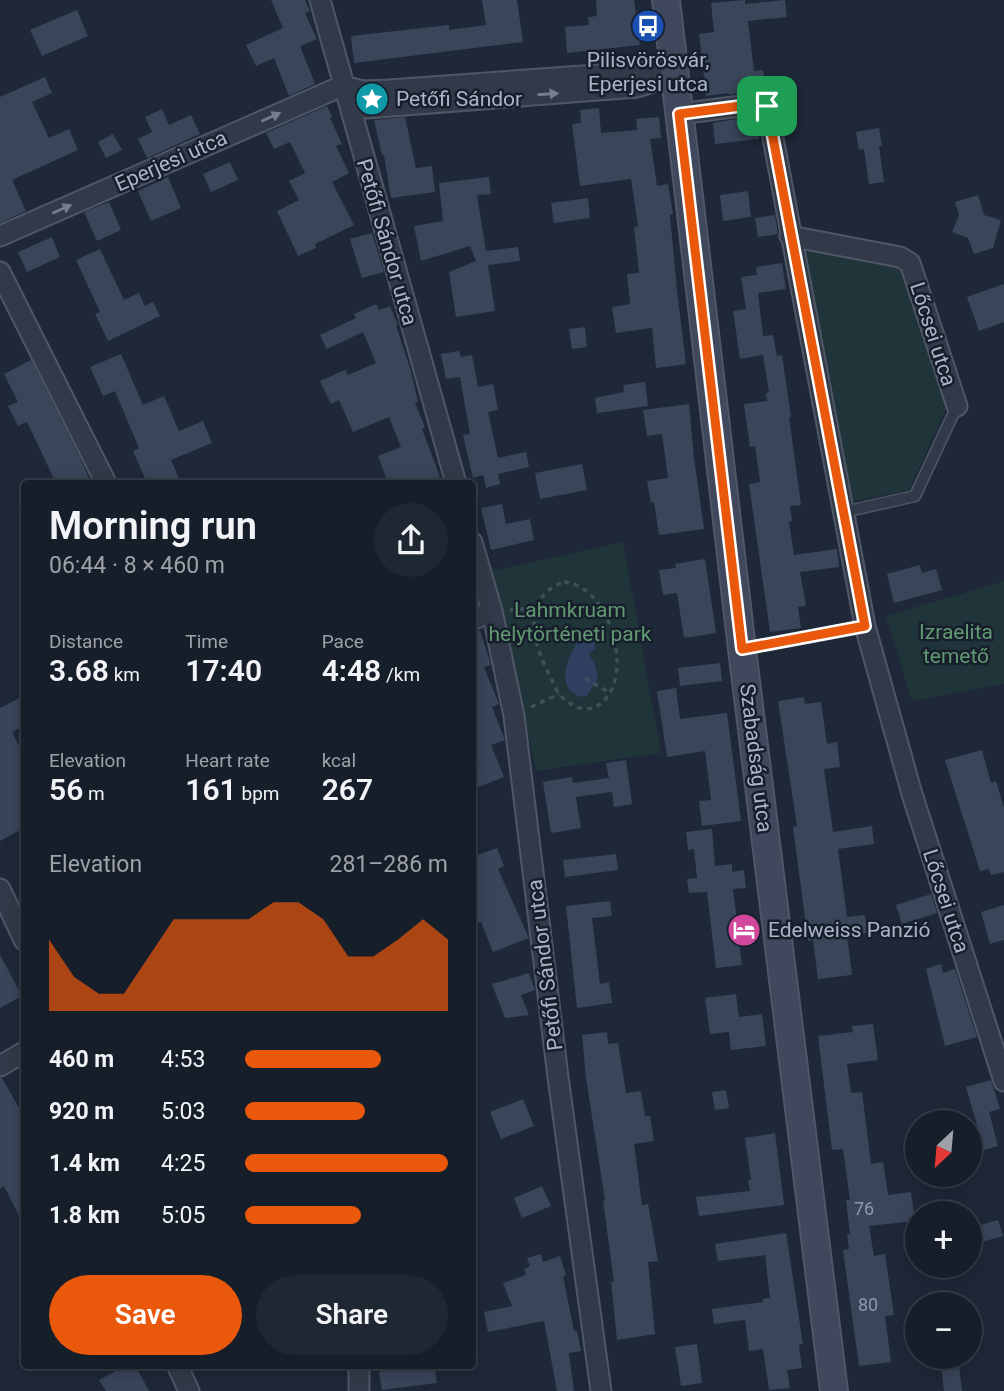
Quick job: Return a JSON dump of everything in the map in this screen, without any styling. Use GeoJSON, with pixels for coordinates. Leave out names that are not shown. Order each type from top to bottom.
{"type":"FeatureCollection","features":[{"type":"Feature","properties":{"kind":"street","name":"Petőfi Sándor utca"},"geometry":{"type":"LineString","coordinates":[[320,0],[342,86],[455,480]]}},
{"type":"Feature","properties":{"kind":"street","name":"Szabadság utca"},"geometry":{"type":"LineString","coordinates":[[666,0],[742,649],[834,1391]]}},
{"type":"Feature","properties":{"kind":"street"},"geometry":{"type":"LineString","coordinates":[[342,86],[353,99],[366,108],[637,87],[674,76]]}},
{"type":"Feature","properties":{"kind":"street","name":"Eperjesi utca"},"geometry":{"type":"LineString","coordinates":[[0,236],[342,86]]}},
{"type":"Feature","properties":{"kind":"street"},"geometry":{"type":"LineString","coordinates":[[679,114],[764,103],[767,106],[844,512]]}},
{"type":"Feature","properties":{"kind":"street","name":"Lőcsei utca"},"geometry":{"type":"LineString","coordinates":[[790,236],[900,257],[910,263],[957,406]]}},
{"type":"Feature","properties":{"kind":"street"},"geometry":{"type":"LineString","coordinates":[[0,272],[104,480]]}},
{"type":"Feature","properties":{"kind":"street","name":"Lőcsei utca"},"geometry":{"type":"LineString","coordinates":[[844,512],[865,626],[912,793],[1004,1081]]}},
{"type":"Feature","properties":{"kind":"street","name":"Petőfi Sándor utca"},"geometry":{"type":"LineString","coordinates":[[476,556],[492,611],[514,716],[558,1077],[601,1391]]}},
{"type":"Feature","properties":{"kind":"street"},"geometry":{"type":"LineString","coordinates":[[476,618],[492,611]]}},
{"type":"Feature","properties":{"kind":"street"},"geometry":{"type":"LineString","coordinates":[[0,889],[21,934]]}},
{"type":"Feature","properties":{"kind":"street"},"geometry":{"type":"LineString","coordinates":[[0,1066],[21,1054]]}},
{"type":"Feature","properties":{"kind":"street"},"geometry":{"type":"LineString","coordinates":[[179,1369],[189,1391]]}},
{"type":"Feature","properties":{"kind":"street"},"geometry":{"type":"LineString","coordinates":[[359,1369],[359,1391]]}},
{"type":"Feature","properties":{"kind":"lane","name":"Lőcsei utca"},"geometry":{"type":"LineString","coordinates":[[844,512],[915,496],[957,406]]}},
{"type":"Feature","properties":{"kind":"lane"},"geometry":{"type":"LineString","coordinates":[[742,649],[865,626]]}},
{"type":"Feature","properties":{"kind":"path"},"geometry":{"type":"LineString","coordinates":[[564,582],[572,583],[583,589],[601,606],[610,625],[616,652],[615,679],[610,693],[598,708],[587,709],[574,705],[559,694],[544,666],[533,632],[536,608],[551,586],[564,582]]}},
{"type":"Feature","properties":{"kind":"path"},"geometry":{"type":"LineString","coordinates":[[492,611],[536,608]]}},
{"type":"Feature","properties":{"kind":"path"},"geometry":{"type":"LineString","coordinates":[[585,678],[610,693]]}},
{"type":"Feature","properties":{"kind":"path"},"geometry":{"type":"LineString","coordinates":[[514,716],[559,694]]}},
{"type":"Feature","properties":{"kind":"green space"},"geometry":{"type":"Polygon","coordinates":[[[799,248],[894,265],[905,274],[947,406],[909,490],[849,502],[799,248]]]}},
{"type":"Feature","properties":{"kind":"green space","name":"Lahmkruam helytörténeti park"},"geometry":{"type":"Polygon","coordinates":[[[623,542],[661,753],[536,771],[492,571],[623,542]]]}},
{"type":"Feature","properties":{"kind":"green space","name":"Izraelita temető"},"geometry":{"type":"Polygon","coordinates":[[[1004,581],[1004,684],[912,701],[886,616],[1004,581]]]}},
{"type":"Feature","properties":{"kind":"water"},"geometry":{"type":"Polygon","coordinates":[[[582,630],[591,636],[595,643],[595,650],[590,651],[589,655],[594,662],[598,678],[587,696],[581,697],[569,688],[565,676],[576,633],[582,630]]]}},
{"type":"Feature","properties":{"kind":"building"},"geometry":{"type":"Polygon","coordinates":[[[271,0],[305,0],[310,11],[305,13],[317,39],[300,46],[315,84],[289,96],[274,58],[256,66],[246,45],[283,28],[271,0]]]}},
{"type":"Feature","properties":{"kind":"building"},"geometry":{"type":"Polygon","coordinates":[[[482,0],[517,0],[523,42],[354,63],[351,36],[449,25],[449,30],[486,25],[482,0]]]}},
{"type":"Feature","properties":{"kind":"building"},"geometry":{"type":"Polygon","coordinates":[[[596,0],[634,0],[640,45],[567,53],[565,27],[589,25],[588,17],[597,16],[596,0]]]}},
{"type":"Feature","properties":{"kind":"building"},"geometry":{"type":"Polygon","coordinates":[[[745,0],[745,4],[785,0],[787,17],[748,21],[754,71],[763,70],[766,88],[706,96],[699,34],[714,32],[711,3],[745,0]]]}},
{"type":"Feature","properties":{"kind":"building"},"geometry":{"type":"Polygon","coordinates":[[[77,10],[88,36],[42,56],[30,30],[77,10]]]}},
{"type":"Feature","properties":{"kind":"building"},"geometry":{"type":"Polygon","coordinates":[[[45,77],[52,93],[32,102],[49,138],[69,129],[78,150],[12,180],[26,211],[0,223],[0,97],[45,77]]]}},
{"type":"Feature","properties":{"kind":"building"},"geometry":{"type":"Polygon","coordinates":[[[327,106],[342,144],[336,146],[349,173],[332,182],[354,225],[315,244],[316,248],[298,256],[277,211],[299,200],[289,181],[305,173],[290,142],[274,149],[266,133],[327,106]]]}},
{"type":"Feature","properties":{"kind":"building"},"geometry":{"type":"Polygon","coordinates":[[[599,108],[601,133],[637,130],[636,119],[659,117],[661,138],[650,139],[657,186],[668,184],[673,214],[670,215],[686,364],[656,368],[652,328],[616,333],[612,307],[630,304],[627,274],[639,273],[634,227],[638,226],[631,179],[580,186],[572,124],[581,123],[580,110],[599,108]]]}},
{"type":"Feature","properties":{"kind":"building"},"geometry":{"type":"Polygon","coordinates":[[[162,109],[169,125],[191,115],[200,134],[147,158],[138,139],[152,132],[145,117],[162,109]]]}},
{"type":"Feature","properties":{"kind":"building"},"geometry":{"type":"Polygon","coordinates":[[[405,117],[416,168],[432,166],[435,192],[391,198],[384,155],[374,120],[405,117]]]}},
{"type":"Feature","properties":{"kind":"building"},"geometry":{"type":"Polygon","coordinates":[[[748,117],[749,121],[757,120],[759,139],[715,144],[713,123],[748,117]]]}},
{"type":"Feature","properties":{"kind":"building"},"geometry":{"type":"Polygon","coordinates":[[[879,128],[884,182],[869,184],[864,149],[859,150],[856,132],[879,128]]]}},
{"type":"Feature","properties":{"kind":"building"},"geometry":{"type":"Polygon","coordinates":[[[113,134],[122,150],[106,158],[98,142],[113,134]]]}},
{"type":"Feature","properties":{"kind":"building"},"geometry":{"type":"Polygon","coordinates":[[[230,162],[238,180],[211,192],[203,174],[230,162]]]}},
{"type":"Feature","properties":{"kind":"building"},"geometry":{"type":"Polygon","coordinates":[[[168,177],[181,208],[151,221],[138,191],[168,177]]]}},
{"type":"Feature","properties":{"kind":"building"},"geometry":{"type":"Polygon","coordinates":[[[489,177],[491,194],[477,195],[486,251],[518,247],[520,261],[488,265],[495,311],[456,317],[449,272],[476,261],[470,246],[421,261],[414,226],[443,221],[439,183],[489,177]]]}},
{"type":"Feature","properties":{"kind":"building"},"geometry":{"type":"Polygon","coordinates":[[[748,191],[751,217],[723,221],[720,195],[748,191]]]}},
{"type":"Feature","properties":{"kind":"building"},"geometry":{"type":"Polygon","coordinates":[[[978,195],[984,215],[1001,220],[993,248],[974,254],[968,238],[952,232],[959,215],[955,202],[978,195]]]}},
{"type":"Feature","properties":{"kind":"building"},"geometry":{"type":"Polygon","coordinates":[[[588,198],[590,218],[554,223],[551,203],[588,198]]]}},
{"type":"Feature","properties":{"kind":"building"},"geometry":{"type":"Polygon","coordinates":[[[109,202],[121,230],[97,241],[84,212],[109,202]]]}},
{"type":"Feature","properties":{"kind":"building"},"geometry":{"type":"Polygon","coordinates":[[[775,215],[778,234],[758,237],[755,218],[775,215]]]}},
{"type":"Feature","properties":{"kind":"building"},"geometry":{"type":"Polygon","coordinates":[[[372,233],[384,272],[362,278],[350,239],[372,233]]]}},
{"type":"Feature","properties":{"kind":"building"},"geometry":{"type":"Polygon","coordinates":[[[52,237],[60,257],[27,272],[18,252],[52,237]]]}},
{"type":"Feature","properties":{"kind":"building"},"geometry":{"type":"Polygon","coordinates":[[[100,249],[124,300],[139,293],[145,306],[153,302],[160,316],[108,341],[95,314],[100,312],[76,260],[100,249]]]}},
{"type":"Feature","properties":{"kind":"building"},"geometry":{"type":"Polygon","coordinates":[[[782,263],[786,289],[758,293],[763,336],[773,335],[777,356],[782,355],[791,417],[801,505],[790,506],[792,521],[789,522],[794,555],[837,549],[839,567],[800,572],[806,606],[798,607],[801,628],[770,632],[749,484],[760,482],[755,446],[750,447],[744,404],[767,401],[766,393],[769,393],[763,355],[740,359],[733,311],[746,309],[741,277],[757,275],[756,267],[782,263]]]}},
{"type":"Feature","properties":{"kind":"building"},"geometry":{"type":"Polygon","coordinates":[[[1004,284],[1004,322],[979,331],[967,297],[1004,284]]]}},
{"type":"Feature","properties":{"kind":"building"},"geometry":{"type":"Polygon","coordinates":[[[376,304],[379,310],[390,306],[411,371],[418,402],[415,403],[425,427],[422,429],[440,477],[433,480],[387,480],[378,456],[401,447],[389,417],[353,432],[339,400],[331,404],[320,381],[345,370],[348,375],[376,363],[363,332],[327,349],[320,335],[356,318],[354,314],[376,304]]]}},
{"type":"Feature","properties":{"kind":"building"},"geometry":{"type":"Polygon","coordinates":[[[585,327],[587,347],[572,349],[569,329],[585,327]]]}},
{"type":"Feature","properties":{"kind":"building"},"geometry":{"type":"Polygon","coordinates":[[[459,351],[461,357],[472,355],[478,387],[493,384],[498,410],[488,412],[498,458],[526,452],[529,467],[498,474],[500,484],[486,488],[483,475],[473,478],[463,435],[470,434],[460,377],[446,379],[441,354],[459,351]]]}},
{"type":"Feature","properties":{"kind":"building"},"geometry":{"type":"Polygon","coordinates":[[[121,354],[143,405],[164,396],[179,431],[203,421],[212,443],[171,460],[180,480],[146,480],[133,451],[139,448],[115,391],[103,396],[90,367],[121,354]]]}},
{"type":"Feature","properties":{"kind":"building"},"geometry":{"type":"Polygon","coordinates":[[[31,360],[90,480],[55,480],[27,422],[18,426],[8,406],[18,402],[4,374],[31,360]]]}},
{"type":"Feature","properties":{"kind":"building"},"geometry":{"type":"Polygon","coordinates":[[[645,382],[648,406],[597,413],[595,398],[624,392],[623,385],[645,382]]]}},
{"type":"Feature","properties":{"kind":"building"},"geometry":{"type":"Polygon","coordinates":[[[689,404],[704,529],[659,535],[654,502],[651,503],[647,481],[668,478],[662,434],[647,436],[643,410],[689,404]]]}},
{"type":"Feature","properties":{"kind":"building"},"geometry":{"type":"Polygon","coordinates":[[[582,464],[587,490],[540,499],[535,473],[582,464]]]}},
{"type":"Feature","properties":{"kind":"building"},"geometry":{"type":"Polygon","coordinates":[[[502,504],[506,524],[530,519],[534,540],[491,550],[481,508],[502,504]]]}},
{"type":"Feature","properties":{"kind":"building"},"geometry":{"type":"Polygon","coordinates":[[[705,559],[716,633],[684,638],[677,593],[663,595],[659,570],[676,568],[675,564],[705,559]]]}},
{"type":"Feature","properties":{"kind":"building"},"geometry":{"type":"Polygon","coordinates":[[[920,565],[922,573],[936,569],[942,590],[894,603],[887,574],[920,565]]]}},
{"type":"Feature","properties":{"kind":"building"},"geometry":{"type":"Polygon","coordinates":[[[480,630],[491,665],[484,667],[499,704],[492,707],[505,740],[491,745],[504,777],[476,788],[476,763],[479,762],[476,756],[476,631],[480,630]]]}},
{"type":"Feature","properties":{"kind":"building"},"geometry":{"type":"Polygon","coordinates":[[[720,663],[722,681],[680,686],[678,668],[720,663]]]}},
{"type":"Feature","properties":{"kind":"building"},"geometry":{"type":"Polygon","coordinates":[[[676,688],[680,719],[727,713],[741,821],[702,826],[699,801],[711,800],[705,751],[667,757],[657,691],[676,688]]]}},
{"type":"Feature","properties":{"kind":"building"},"geometry":{"type":"Polygon","coordinates":[[[804,697],[805,704],[821,702],[827,744],[837,742],[840,767],[824,769],[833,832],[872,826],[874,844],[838,849],[847,917],[865,915],[867,933],[847,935],[852,975],[818,979],[813,940],[808,941],[793,827],[797,826],[778,701],[804,697]]]}},
{"type":"Feature","properties":{"kind":"building"},"geometry":{"type":"Polygon","coordinates":[[[20,698],[21,700],[21,728],[12,732],[21,750],[21,830],[0,841],[0,708],[20,698]]]}},
{"type":"Feature","properties":{"kind":"building"},"geometry":{"type":"Polygon","coordinates":[[[982,750],[991,783],[996,781],[1004,808],[1004,872],[991,875],[989,869],[980,871],[945,760],[982,750]]]}},
{"type":"Feature","properties":{"kind":"building"},"geometry":{"type":"Polygon","coordinates":[[[626,760],[632,804],[614,807],[612,792],[576,797],[581,828],[551,833],[543,782],[572,777],[573,783],[609,778],[606,763],[626,760]]]}},
{"type":"Feature","properties":{"kind":"building"},"geometry":{"type":"Polygon","coordinates":[[[712,829],[715,866],[732,864],[732,872],[744,870],[746,888],[733,889],[737,919],[752,918],[754,942],[739,943],[742,965],[716,968],[707,892],[689,893],[687,879],[697,878],[694,849],[688,850],[686,832],[712,829]]]}},
{"type":"Feature","properties":{"kind":"building"},"geometry":{"type":"Polygon","coordinates":[[[497,848],[504,866],[498,869],[529,938],[493,952],[481,922],[476,924],[476,856],[497,848]]]}},
{"type":"Feature","properties":{"kind":"building"},"geometry":{"type":"Polygon","coordinates":[[[616,854],[618,870],[565,877],[563,860],[616,854]]]}},
{"type":"Feature","properties":{"kind":"building"},"geometry":{"type":"Polygon","coordinates":[[[931,894],[937,913],[902,924],[896,905],[931,894]]]}},
{"type":"Feature","properties":{"kind":"building"},"geometry":{"type":"Polygon","coordinates":[[[610,901],[612,916],[592,918],[600,984],[609,982],[612,1003],[577,1008],[566,906],[610,901]]]}},
{"type":"Feature","properties":{"kind":"building"},"geometry":{"type":"Polygon","coordinates":[[[1004,905],[1004,940],[990,944],[981,912],[1004,905]]]}},
{"type":"Feature","properties":{"kind":"building"},"geometry":{"type":"Polygon","coordinates":[[[0,955],[21,997],[0,1008],[0,955]]]}},
{"type":"Feature","properties":{"kind":"building"},"geometry":{"type":"Polygon","coordinates":[[[941,964],[943,973],[955,969],[977,1037],[945,1046],[926,969],[941,964]]]}},
{"type":"Feature","properties":{"kind":"building"},"geometry":{"type":"Polygon","coordinates":[[[529,973],[535,990],[521,995],[529,1015],[505,1018],[492,984],[529,973]]]}},
{"type":"Feature","properties":{"kind":"building"},"geometry":{"type":"Polygon","coordinates":[[[736,994],[739,1017],[762,1014],[766,1046],[731,1050],[729,1032],[710,1034],[705,998],[736,994]]]}},
{"type":"Feature","properties":{"kind":"building"},"geometry":{"type":"Polygon","coordinates":[[[873,1024],[878,1060],[847,1064],[851,1093],[862,1092],[871,1164],[883,1162],[888,1195],[911,1192],[912,1201],[905,1201],[905,1222],[869,1226],[874,1256],[885,1254],[894,1315],[885,1316],[891,1362],[859,1366],[843,1250],[849,1249],[846,1200],[850,1200],[843,1149],[832,1150],[818,1036],[853,1032],[852,1026],[873,1024]]]}},
{"type":"Feature","properties":{"kind":"building"},"geometry":{"type":"Polygon","coordinates":[[[607,1032],[608,1044],[618,1043],[626,1093],[641,1091],[645,1116],[650,1116],[654,1141],[634,1144],[642,1205],[648,1204],[658,1261],[648,1262],[655,1334],[617,1340],[605,1200],[582,1035],[607,1032]]]}},
{"type":"Feature","properties":{"kind":"building"},"geometry":{"type":"Polygon","coordinates":[[[2,1078],[21,1112],[21,1220],[4,1186],[0,1189],[2,1078]]]}},
{"type":"Feature","properties":{"kind":"building"},"geometry":{"type":"Polygon","coordinates":[[[991,1080],[1000,1109],[989,1112],[998,1146],[982,1151],[982,1110],[973,1110],[966,1087],[991,1080]]]}},
{"type":"Feature","properties":{"kind":"building"},"geometry":{"type":"Polygon","coordinates":[[[726,1090],[729,1108],[715,1110],[712,1092],[726,1090]]]}},
{"type":"Feature","properties":{"kind":"building"},"geometry":{"type":"Polygon","coordinates":[[[523,1099],[534,1126],[501,1139],[490,1112],[523,1099]]]}},
{"type":"Feature","properties":{"kind":"building"},"geometry":{"type":"Polygon","coordinates":[[[775,1133],[784,1205],[699,1216],[696,1197],[750,1191],[745,1138],[775,1133]]]}},
{"type":"Feature","properties":{"kind":"building"},"geometry":{"type":"Polygon","coordinates":[[[542,1186],[551,1206],[522,1218],[514,1198],[542,1186]]]}},
{"type":"Feature","properties":{"kind":"building"},"geometry":{"type":"Polygon","coordinates":[[[998,1220],[1003,1236],[982,1242],[982,1225],[998,1220]]]}},
{"type":"Feature","properties":{"kind":"building"},"geometry":{"type":"Polygon","coordinates":[[[786,1233],[803,1344],[799,1345],[802,1368],[787,1370],[790,1388],[769,1390],[763,1349],[749,1351],[745,1320],[714,1324],[712,1309],[763,1302],[763,1299],[770,1298],[765,1255],[718,1261],[715,1244],[786,1233]]]}},
{"type":"Feature","properties":{"kind":"building"},"geometry":{"type":"Polygon","coordinates":[[[541,1254],[543,1262],[560,1256],[566,1275],[563,1276],[574,1331],[577,1331],[581,1351],[569,1353],[574,1391],[557,1391],[544,1321],[488,1332],[484,1312],[512,1306],[503,1283],[526,1275],[524,1269],[530,1266],[527,1258],[541,1254]]]}},
{"type":"Feature","properties":{"kind":"building"},"geometry":{"type":"Polygon","coordinates":[[[697,1344],[702,1383],[681,1386],[675,1347],[697,1344]]]}},
{"type":"Feature","properties":{"kind":"building"},"geometry":{"type":"Polygon","coordinates":[[[120,1369],[137,1369],[149,1391],[106,1391],[99,1380],[120,1369]]]}},
{"type":"Feature","properties":{"kind":"building"},"geometry":{"type":"Polygon","coordinates":[[[394,1369],[435,1369],[437,1383],[382,1390],[379,1372],[394,1369]]]}},
{"type":"Feature","properties":{"kind":"building"},"geometry":{"type":"Polygon","coordinates":[[[941,1369],[959,1369],[962,1391],[944,1391],[941,1369]]]}},
{"type":"Feature","properties":{"kind":"place","name":"Pilisvörösvár, Eperjesi utca"},"geometry":{"type":"Point","coordinates":[648,26]}},
{"type":"Feature","properties":{"kind":"place","name":"Petőfi Sándor"},"geometry":{"type":"Point","coordinates":[372,99]}},
{"type":"Feature","properties":{"kind":"place","name":"Edelweiss Panzió"},"geometry":{"type":"Point","coordinates":[744,930]}},
{"type":"Feature","properties":{"kind":"route"},"geometry":{"type":"LineString","coordinates":[[764,103],[767,106],[865,626],[742,649],[679,114],[764,103]]}}]}
